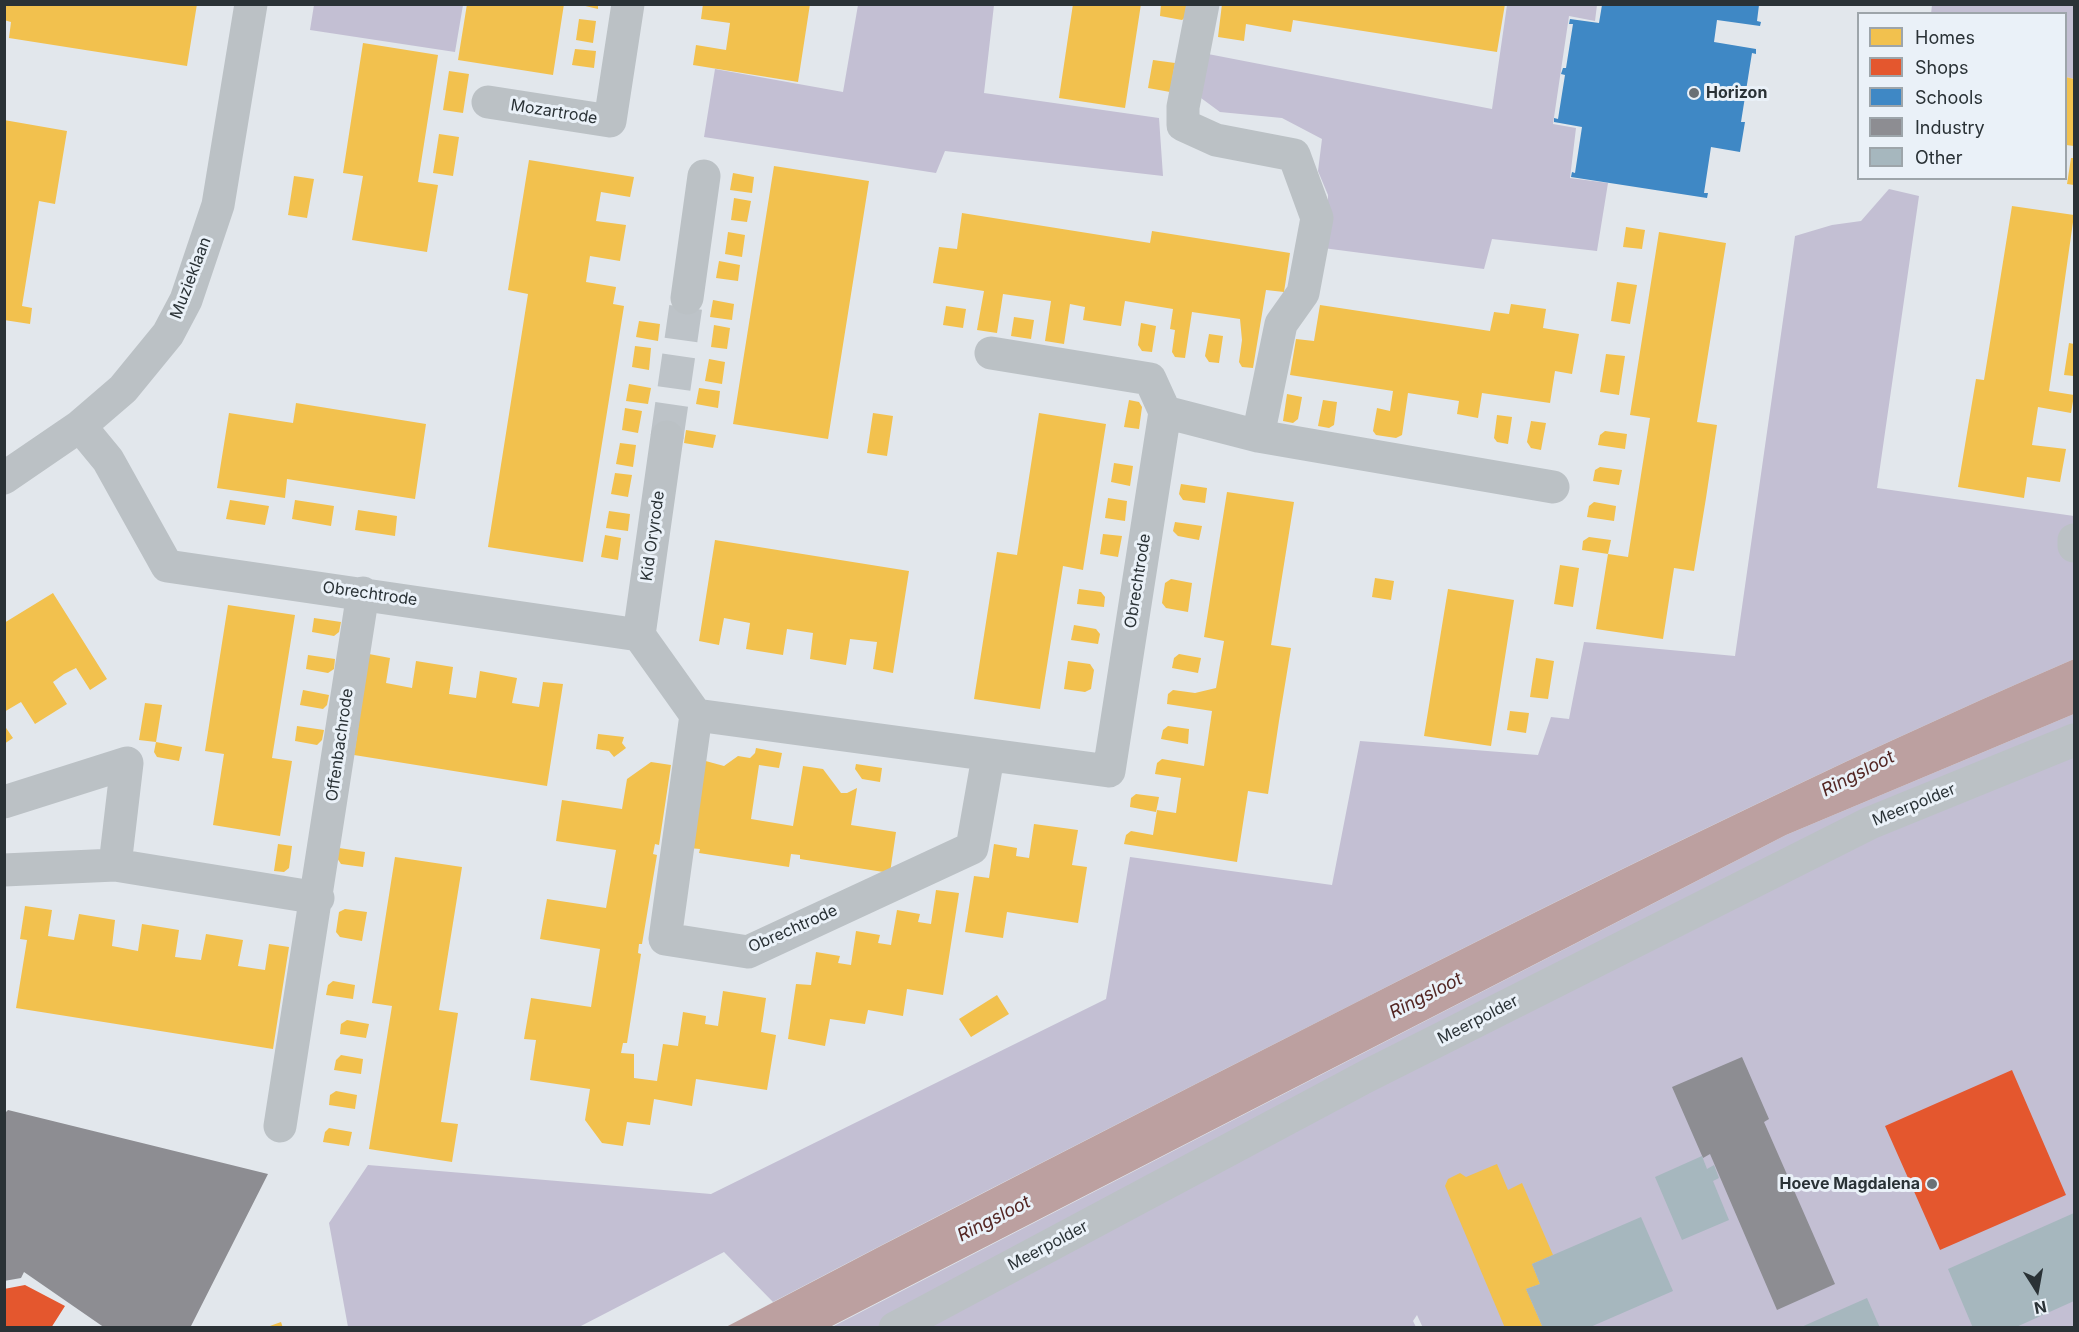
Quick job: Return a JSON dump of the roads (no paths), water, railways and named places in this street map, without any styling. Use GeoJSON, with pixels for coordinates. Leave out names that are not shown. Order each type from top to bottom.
{"type":"FeatureCollection","features":[{"type":"Feature","properties":{"kind":"street","name":"Muzieklaan"},"geometry":{"type":"LineString","coordinates":[[4,478],[80,426],[123,389],[148,362],[168,334],[186,300],[218,205],[250,4]]}},
{"type":"Feature","properties":{"kind":"street","name":"Mozartrode"},"geometry":{"type":"LineString","coordinates":[[488,102],[610,121],[628,4]]}},
{"type":"Feature","properties":{"kind":"street"},"geometry":{"type":"LineString","coordinates":[[1203,4],[1183,106],[1183,125],[1215,140],[1294,155],[1317,218],[1303,292],[1281,324],[1258,436]]}},
{"type":"Feature","properties":{"kind":"street"},"geometry":{"type":"LineString","coordinates":[[687,298],[704,176]]}},
{"type":"Feature","properties":{"kind":"street"},"geometry":{"type":"LineString","coordinates":[[991,353],[1150,379],[1165,412],[1258,436],[1553,488]]}},
{"type":"Feature","properties":{"kind":"street","name":"Obrechtrode"},"geometry":{"type":"LineString","coordinates":[[988,757],[972,848],[748,952],[665,939],[696,715],[988,757],[1109,771],[1165,412]]}},
{"type":"Feature","properties":{"kind":"street","name":"Obrechtrode"},"geometry":{"type":"LineString","coordinates":[[80,426],[108,460],[167,566],[639,635]]}},
{"type":"Feature","properties":{"kind":"street","name":"Kid Oryrode"},"geometry":{"type":"LineString","coordinates":[[639,635],[667,437]]}},
{"type":"Feature","properties":{"kind":"street","name":"Offenbachrode"},"geometry":{"type":"LineString","coordinates":[[280,1126],[318,898],[363,593]]}},
{"type":"Feature","properties":{"kind":"street"},"geometry":{"type":"LineString","coordinates":[[639,635],[696,715]]}},
{"type":"Feature","properties":{"kind":"street","name":"Meerpolder"},"geometry":{"type":"LineString","coordinates":[[895,1328],[1367,1076],[1850,833],[2074,740]]}},
{"type":"Feature","properties":{"kind":"street"},"geometry":{"type":"LineString","coordinates":[[4,802],[127,763],[116,865]]}},
{"type":"Feature","properties":{"kind":"street"},"geometry":{"type":"LineString","coordinates":[[4,870],[116,865],[318,898]]}},
{"type":"Feature","properties":{"kind":"water","name":"Ringsloot"},"geometry":{"type":"Polygon","coordinates":[[[2074,659],[2074,714],[1786,835],[830,1327],[726,1327],[1116,1125],[1530,915],[1801,783],[2074,659]]]}},
{"type":"Feature","properties":{"kind":"tunnel"},"geometry":{"type":"LineString","coordinates":[[667,437],[687,298]]}},
{"type":"Feature","properties":{"kind":"place","name":"Horizon"},"geometry":{"type":"Point","coordinates":[1694,93]}},
{"type":"Feature","properties":{"kind":"place","name":"Hoeve Magdalena"},"geometry":{"type":"Point","coordinates":[1932,1184]}}]}
